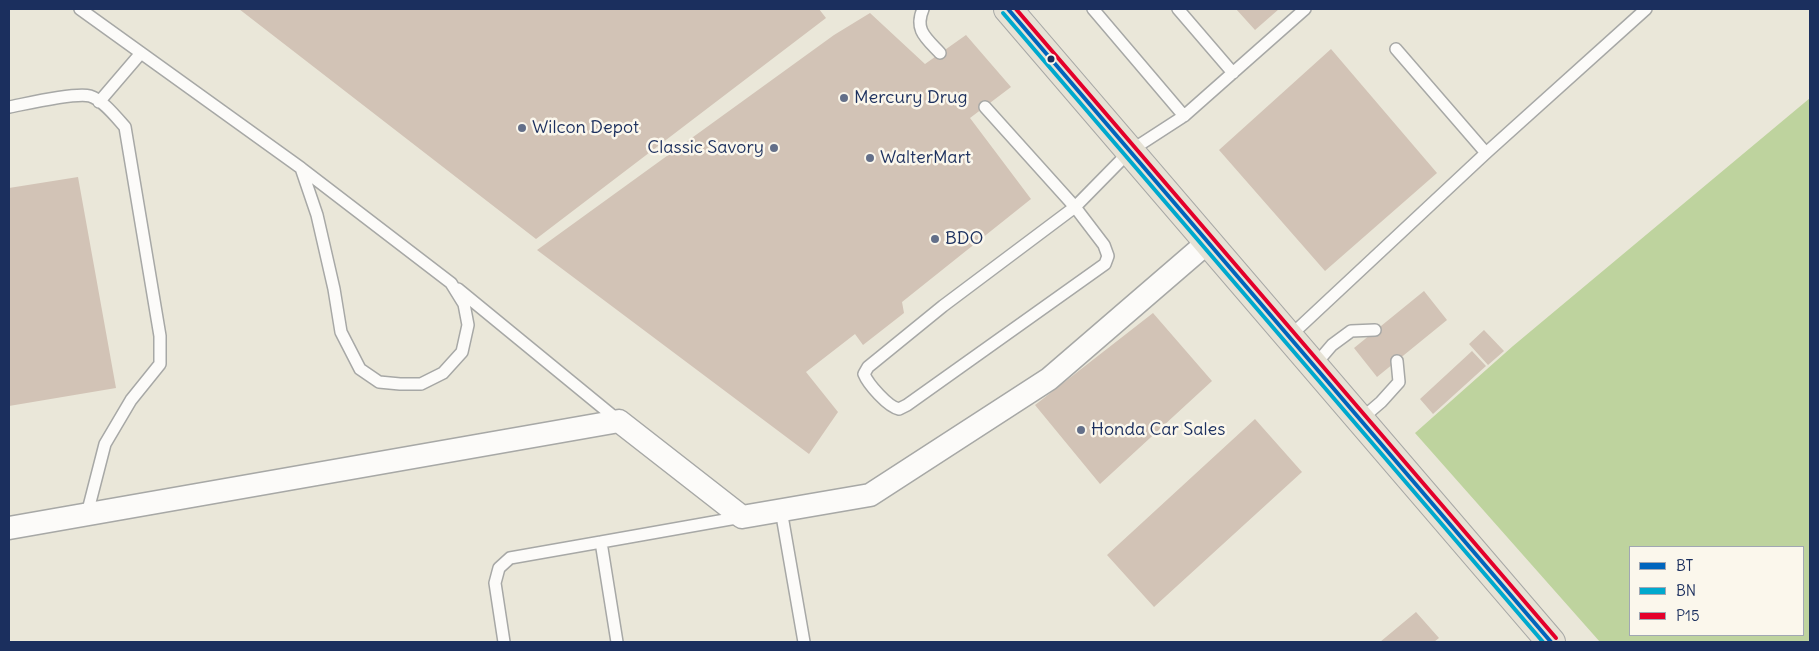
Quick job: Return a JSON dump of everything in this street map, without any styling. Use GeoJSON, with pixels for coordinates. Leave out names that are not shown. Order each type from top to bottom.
{"type":"FeatureCollection","features":[{"type":"Feature","properties":{"kind":"main road"},"geometry":{"type":"LineString","coordinates":[[1008,9],[1551,642]]}},
{"type":"Feature","properties":{"kind":"street"},"geometry":{"type":"LineString","coordinates":[[9,528],[619,421],[742,517],[870,495],[1050,379],[1208,242]]}},
{"type":"Feature","properties":{"kind":"lane"},"geometry":{"type":"LineString","coordinates":[[80,9],[301,168],[451,283],[619,421]]}},
{"type":"Feature","properties":{"kind":"lane"},"geometry":{"type":"LineString","coordinates":[[923,9],[919,19],[921,31],[940,53]]}},
{"type":"Feature","properties":{"kind":"lane"},"geometry":{"type":"LineString","coordinates":[[1093,9],[1184,116]]}},
{"type":"Feature","properties":{"kind":"lane"},"geometry":{"type":"LineString","coordinates":[[1178,9],[1233,72]]}},
{"type":"Feature","properties":{"kind":"lane"},"geometry":{"type":"LineString","coordinates":[[986,107],[1075,207],[1104,245],[1108,256],[1105,264],[907,405],[899,409],[892,408],[867,380],[864,374],[868,367],[944,306],[1075,207],[1130,151],[1184,116],[1305,9]]}},
{"type":"Feature","properties":{"kind":"lane"},"geometry":{"type":"LineString","coordinates":[[1289,337],[1486,152],[1646,9]]}},
{"type":"Feature","properties":{"kind":"lane"},"geometry":{"type":"LineString","coordinates":[[1396,49],[1486,152]]}},
{"type":"Feature","properties":{"kind":"lane"},"geometry":{"type":"LineString","coordinates":[[99,102],[141,53]]}},
{"type":"Feature","properties":{"kind":"lane"},"geometry":{"type":"LineString","coordinates":[[9,107],[68,97],[89,96],[109,109],[125,127],[160,336],[160,364],[131,400],[105,444],[87,514]]}},
{"type":"Feature","properties":{"kind":"lane"},"geometry":{"type":"LineString","coordinates":[[301,168],[319,224],[334,289],[341,332],[360,369],[379,382],[400,384],[421,384],[443,373],[462,352],[468,325],[464,304],[451,283]]}},
{"type":"Feature","properties":{"kind":"lane"},"geometry":{"type":"LineString","coordinates":[[1314,366],[1332,345],[1351,331],[1375,330]]}},
{"type":"Feature","properties":{"kind":"lane"},"geometry":{"type":"LineString","coordinates":[[1360,420],[1381,402],[1399,382],[1397,362]]}},
{"type":"Feature","properties":{"kind":"lane"},"geometry":{"type":"LineString","coordinates":[[780,510],[804,642]]}},
{"type":"Feature","properties":{"kind":"lane"},"geometry":{"type":"LineString","coordinates":[[504,642],[495,583],[499,568],[510,558],[742,517]]}},
{"type":"Feature","properties":{"kind":"lane"},"geometry":{"type":"LineString","coordinates":[[601,542],[618,642]]}},
{"type":"Feature","properties":{"kind":"green space"},"geometry":{"type":"Polygon","coordinates":[[[1810,98],[1810,642],[1600,642],[1415,433],[1513,346],[1810,98]]]}},
{"type":"Feature","properties":{"kind":"building","name":"Wilcon Depot"},"geometry":{"type":"Polygon","coordinates":[[[239,9],[819,9],[826,18],[536,239],[239,9]]]}},
{"type":"Feature","properties":{"kind":"building"},"geometry":{"type":"Polygon","coordinates":[[[1236,9],[1279,9],[1255,30],[1236,9]]]}},
{"type":"Feature","properties":{"kind":"building"},"geometry":{"type":"Polygon","coordinates":[[[870,13],[925,64],[966,35],[1011,87],[970,118],[1031,199],[902,302],[904,313],[863,345],[855,334],[806,372],[838,412],[809,454],[537,250],[834,35],[870,13]]]}},
{"type":"Feature","properties":{"kind":"building"},"geometry":{"type":"Polygon","coordinates":[[[1331,49],[1437,173],[1325,271],[1219,150],[1331,49]]]}},
{"type":"Feature","properties":{"kind":"building"},"geometry":{"type":"Polygon","coordinates":[[[78,177],[116,388],[9,406],[9,188],[78,177]]]}},
{"type":"Feature","properties":{"kind":"building"},"geometry":{"type":"Polygon","coordinates":[[[1424,291],[1447,320],[1377,377],[1354,348],[1424,291]]]}},
{"type":"Feature","properties":{"kind":"building"},"geometry":{"type":"Polygon","coordinates":[[[1153,313],[1212,381],[1100,484],[1035,405],[1153,313]]]}},
{"type":"Feature","properties":{"kind":"building"},"geometry":{"type":"Polygon","coordinates":[[[1484,330],[1504,351],[1488,365],[1469,344],[1484,330]]]}},
{"type":"Feature","properties":{"kind":"building"},"geometry":{"type":"Polygon","coordinates":[[[1472,351],[1486,366],[1433,414],[1420,399],[1472,351]]]}},
{"type":"Feature","properties":{"kind":"building"},"geometry":{"type":"Polygon","coordinates":[[[1255,419],[1302,472],[1154,607],[1107,555],[1255,419]]]}},
{"type":"Feature","properties":{"kind":"building"},"geometry":{"type":"Polygon","coordinates":[[[1416,612],[1439,638],[1434,642],[1380,642],[1416,612]]]}},
{"type":"Feature","properties":{"kind":"transit line","name":"BT"},"geometry":{"type":"LineString","coordinates":[[1008,9],[1551,642]]}},
{"type":"Feature","properties":{"kind":"transit line","name":"P15"},"geometry":{"type":"LineString","coordinates":[[1016,9],[1556,638]]}},
{"type":"Feature","properties":{"kind":"transit line","name":"BN"},"geometry":{"type":"LineString","coordinates":[[1003,13],[1543,642]]}},
{"type":"Feature","properties":{"kind":"place","name":"Mercury Drug"},"geometry":{"type":"Point","coordinates":[844,98]}},
{"type":"Feature","properties":{"kind":"place","name":"Wilcon Depot"},"geometry":{"type":"Point","coordinates":[522,128]}},
{"type":"Feature","properties":{"kind":"place","name":"Classic Savory"},"geometry":{"type":"Point","coordinates":[774,148]}},
{"type":"Feature","properties":{"kind":"place","name":"WalterMart"},"geometry":{"type":"Point","coordinates":[870,158]}},
{"type":"Feature","properties":{"kind":"place","name":"BDO"},"geometry":{"type":"Point","coordinates":[935,239]}},
{"type":"Feature","properties":{"kind":"place","name":"Honda Car Sales"},"geometry":{"type":"Point","coordinates":[1081,430]}}]}
